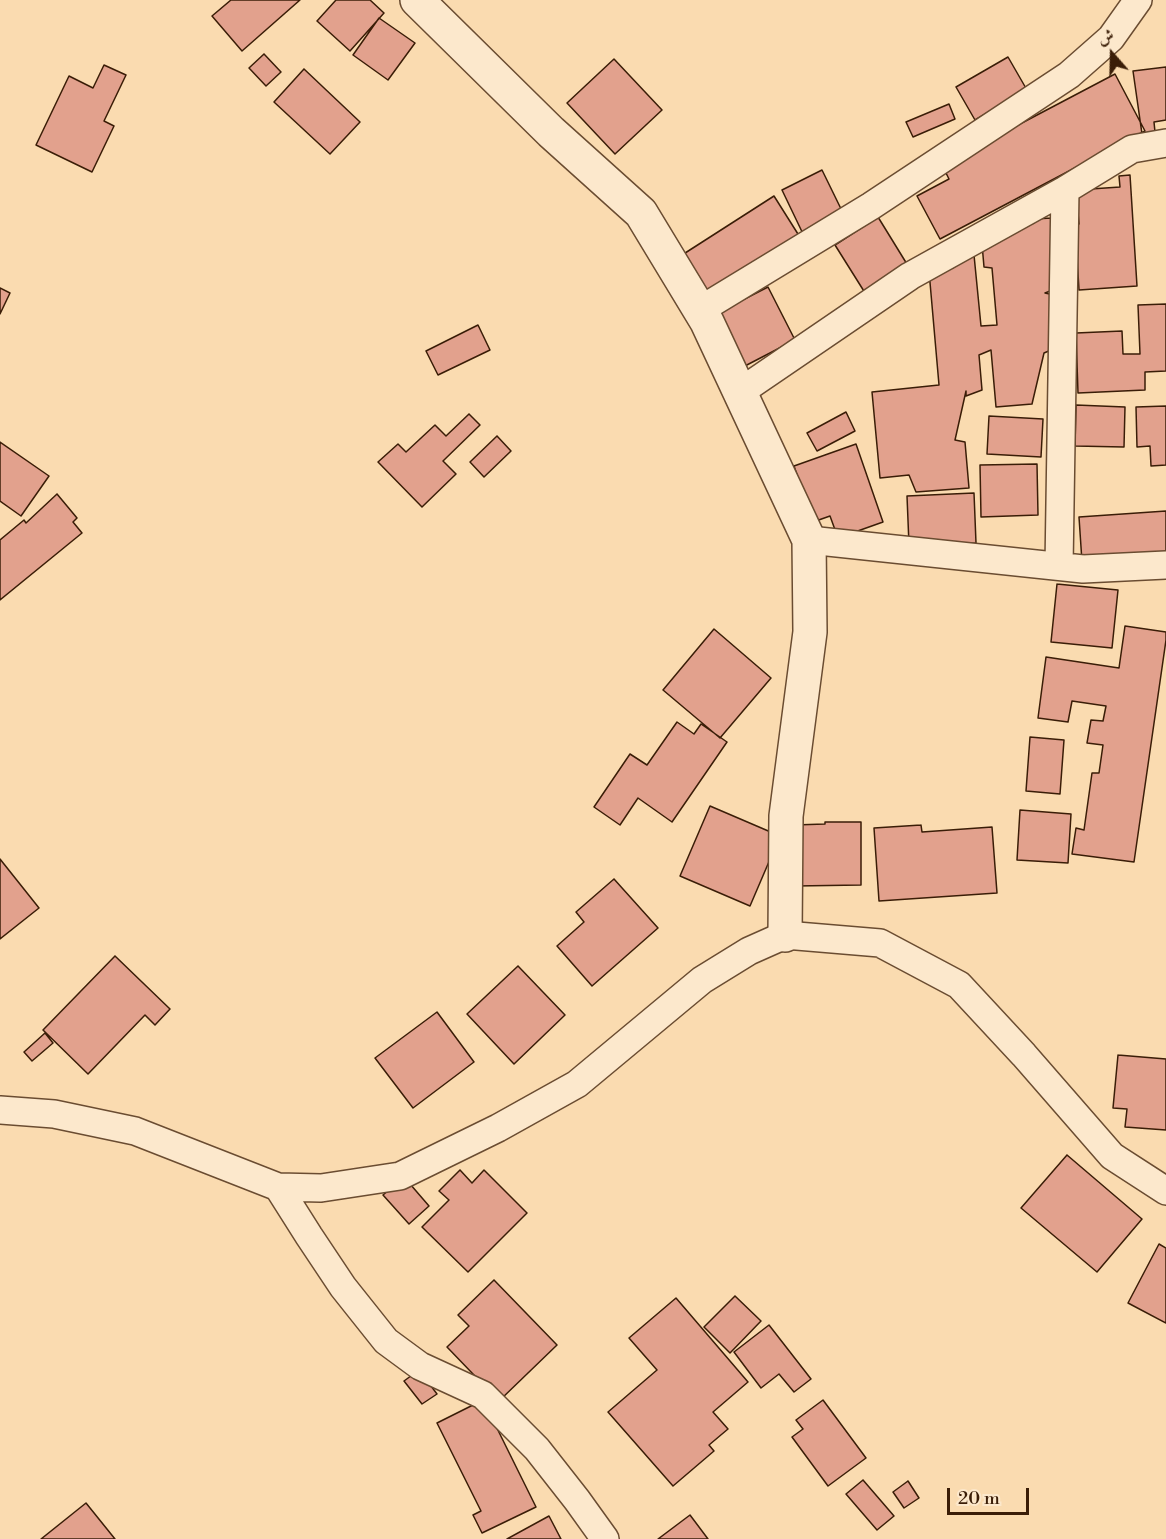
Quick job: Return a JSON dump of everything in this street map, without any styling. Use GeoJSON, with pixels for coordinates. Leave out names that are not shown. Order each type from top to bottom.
{"type":"FeatureCollection","features":[{"type":"Feature","properties":{"kind":"street"},"geometry":{"type":"LineString","coordinates":[[417,0],[551,132],[641,213],[707,322],[808,540],[810,632],[786,816],[785,935]]}},
{"type":"Feature","properties":{"kind":"street"},"geometry":{"type":"LineString","coordinates":[[700,310],[872,206],[1069,75],[1111,38],[1138,0]]}},
{"type":"Feature","properties":{"kind":"street"},"geometry":{"type":"LineString","coordinates":[[740,392],[910,276],[1065,190],[1132,149],[1166,143]]}},
{"type":"Feature","properties":{"kind":"street"},"geometry":{"type":"LineString","coordinates":[[1059,566],[1065,190]]}},
{"type":"Feature","properties":{"kind":"street"},"geometry":{"type":"LineString","coordinates":[[808,540],[1083,569],[1166,565]]}},
{"type":"Feature","properties":{"kind":"street"},"geometry":{"type":"LineString","coordinates":[[0,1110],[54,1114],[135,1131],[278,1187],[321,1188],[400,1176],[498,1128],[576,1084],[702,980],[749,951],[785,935],[880,944],[959,985],[1112,1156],[1166,1191]]}},
{"type":"Feature","properties":{"kind":"street"},"geometry":{"type":"LineString","coordinates":[[278,1187],[344,1287],[386,1341],[420,1366],[483,1395],[537,1449],[605,1539]]}},
{"type":"Feature","properties":{"kind":"building"},"geometry":{"type":"Polygon","coordinates":[[[231,0],[300,0],[242,51],[212,16],[231,0]]]}},
{"type":"Feature","properties":{"kind":"building"},"geometry":{"type":"Polygon","coordinates":[[[336,0],[370,0],[384,13],[350,51],[317,21],[336,0]]]}},
{"type":"Feature","properties":{"kind":"building"},"geometry":{"type":"Polygon","coordinates":[[[379,18],[415,43],[388,80],[353,55],[379,18]]]}},
{"type":"Feature","properties":{"kind":"building"},"geometry":{"type":"Polygon","coordinates":[[[264,54],[281,72],[266,86],[249,68],[264,54]]]}},
{"type":"Feature","properties":{"kind":"building"},"geometry":{"type":"Polygon","coordinates":[[[1008,57],[1027,90],[975,120],[956,87],[1008,57]]]}},
{"type":"Feature","properties":{"kind":"building"},"geometry":{"type":"Polygon","coordinates":[[[614,59],[662,110],[615,154],[567,103],[614,59]]]}},
{"type":"Feature","properties":{"kind":"building"},"geometry":{"type":"Polygon","coordinates":[[[104,65],[126,75],[104,121],[114,126],[92,172],[36,145],[69,76],[93,88],[104,65]]]}},
{"type":"Feature","properties":{"kind":"building"},"geometry":{"type":"Polygon","coordinates":[[[1166,67],[1166,120],[1154,122],[1155,132],[1142,134],[1133,71],[1166,67]]]}},
{"type":"Feature","properties":{"kind":"building"},"geometry":{"type":"Polygon","coordinates":[[[304,69],[360,122],[330,154],[274,102],[304,69]]]}},
{"type":"Feature","properties":{"kind":"building"},"geometry":{"type":"Polygon","coordinates":[[[1115,74],[1145,131],[940,239],[917,196],[949,179],[942,165],[1115,74]]]}},
{"type":"Feature","properties":{"kind":"building"},"geometry":{"type":"Polygon","coordinates":[[[949,104],[955,119],[913,137],[906,122],[949,104]]]}},
{"type":"Feature","properties":{"kind":"building"},"geometry":{"type":"Polygon","coordinates":[[[822,170],[845,217],[805,238],[782,190],[822,170]]]}},
{"type":"Feature","properties":{"kind":"building"},"geometry":{"type":"Polygon","coordinates":[[[1130,175],[1137,286],[1079,290],[1075,224],[1079,224],[1076,190],[1120,187],[1119,176],[1130,175]]]}},
{"type":"Feature","properties":{"kind":"building"},"geometry":{"type":"Polygon","coordinates":[[[774,196],[803,242],[711,300],[682,255],[774,196]]]}},
{"type":"Feature","properties":{"kind":"building"},"geometry":{"type":"Polygon","coordinates":[[[878,217],[910,269],[867,296],[835,245],[878,217]]]}},
{"type":"Feature","properties":{"kind":"building"},"geometry":{"type":"Polygon","coordinates":[[[1051,218],[1058,288],[1045,293],[1054,295],[1058,347],[1044,353],[1032,404],[996,407],[991,350],[979,355],[982,390],[966,396],[966,391],[955,440],[965,442],[969,488],[916,492],[909,475],[880,478],[872,392],[939,385],[929,271],[953,268],[956,257],[974,255],[981,326],[997,325],[992,268],[984,267],[982,244],[1034,223],[1035,219],[1051,218]]]}},
{"type":"Feature","properties":{"kind":"building"},"geometry":{"type":"Polygon","coordinates":[[[768,287],[795,340],[743,367],[715,314],[768,287]]]}},
{"type":"Feature","properties":{"kind":"building"},"geometry":{"type":"Polygon","coordinates":[[[0,288],[10,293],[0,314],[0,288]]]}},
{"type":"Feature","properties":{"kind":"building"},"geometry":{"type":"Polygon","coordinates":[[[1166,304],[1166,371],[1145,372],[1145,390],[1078,393],[1076,333],[1122,331],[1123,354],[1140,354],[1138,305],[1166,304]]]}},
{"type":"Feature","properties":{"kind":"building"},"geometry":{"type":"Polygon","coordinates":[[[478,325],[490,350],[438,375],[426,351],[478,325]]]}},
{"type":"Feature","properties":{"kind":"building"},"geometry":{"type":"Polygon","coordinates":[[[1076,405],[1125,407],[1124,447],[1075,446],[1076,405]]]}},
{"type":"Feature","properties":{"kind":"building"},"geometry":{"type":"Polygon","coordinates":[[[1166,406],[1166,465],[1151,466],[1150,446],[1137,447],[1136,407],[1166,406]]]}},
{"type":"Feature","properties":{"kind":"building"},"geometry":{"type":"Polygon","coordinates":[[[846,412],[855,431],[817,451],[807,433],[846,412]]]}},
{"type":"Feature","properties":{"kind":"building"},"geometry":{"type":"Polygon","coordinates":[[[469,414],[480,425],[443,461],[456,474],[422,507],[378,462],[398,444],[406,452],[435,425],[446,436],[469,414]]]}},
{"type":"Feature","properties":{"kind":"building"},"geometry":{"type":"Polygon","coordinates":[[[989,416],[1043,419],[1041,457],[987,454],[989,416]]]}},
{"type":"Feature","properties":{"kind":"building"},"geometry":{"type":"Polygon","coordinates":[[[497,436],[511,451],[484,477],[470,462],[497,436]]]}},
{"type":"Feature","properties":{"kind":"building"},"geometry":{"type":"Polygon","coordinates":[[[0,442],[49,476],[21,516],[0,501],[0,442]]]}},
{"type":"Feature","properties":{"kind":"building"},"geometry":{"type":"Polygon","coordinates":[[[856,444],[883,522],[838,538],[830,516],[813,522],[794,466],[856,444]]]}},
{"type":"Feature","properties":{"kind":"building"},"geometry":{"type":"Polygon","coordinates":[[[1037,464],[1038,515],[981,517],[980,465],[1037,464]]]}},
{"type":"Feature","properties":{"kind":"building"},"geometry":{"type":"Polygon","coordinates":[[[974,493],[976,543],[909,545],[907,496],[974,493]]]}},
{"type":"Feature","properties":{"kind":"building"},"geometry":{"type":"Polygon","coordinates":[[[57,494],[77,518],[73,522],[82,533],[0,600],[0,540],[24,520],[26,523],[57,494]]]}},
{"type":"Feature","properties":{"kind":"building"},"geometry":{"type":"Polygon","coordinates":[[[1166,511],[1166,556],[1082,562],[1079,517],[1166,511]]]}},
{"type":"Feature","properties":{"kind":"building"},"geometry":{"type":"Polygon","coordinates":[[[1057,584],[1118,590],[1112,648],[1051,642],[1057,584]]]}},
{"type":"Feature","properties":{"kind":"building"},"geometry":{"type":"Polygon","coordinates":[[[1125,626],[1166,632],[1134,862],[1072,854],[1076,828],[1084,830],[1092,773],[1099,773],[1103,745],[1087,743],[1091,720],[1103,721],[1106,706],[1072,701],[1068,722],[1038,718],[1046,657],[1119,668],[1125,626]]]}},
{"type":"Feature","properties":{"kind":"building"},"geometry":{"type":"Polygon","coordinates":[[[714,629],[771,678],[720,738],[663,690],[714,629]]]}},
{"type":"Feature","properties":{"kind":"building"},"geometry":{"type":"Polygon","coordinates":[[[677,722],[694,734],[701,724],[727,742],[672,822],[638,798],[620,825],[594,807],[630,754],[647,765],[677,722]]]}},
{"type":"Feature","properties":{"kind":"building"},"geometry":{"type":"Polygon","coordinates":[[[1030,737],[1064,740],[1060,794],[1026,791],[1030,737]]]}},
{"type":"Feature","properties":{"kind":"building"},"geometry":{"type":"Polygon","coordinates":[[[710,806],[780,836],[750,906],[680,876],[710,806]]]}},
{"type":"Feature","properties":{"kind":"building"},"geometry":{"type":"Polygon","coordinates":[[[1020,810],[1071,814],[1068,863],[1017,860],[1020,810]]]}},
{"type":"Feature","properties":{"kind":"building"},"geometry":{"type":"Polygon","coordinates":[[[825,822],[861,822],[861,885],[795,886],[794,825],[825,824],[825,822]]]}},
{"type":"Feature","properties":{"kind":"building"},"geometry":{"type":"Polygon","coordinates":[[[921,825],[922,832],[992,827],[997,893],[879,901],[874,828],[921,825]]]}},
{"type":"Feature","properties":{"kind":"building"},"geometry":{"type":"Polygon","coordinates":[[[0,859],[39,908],[0,939],[0,859]]]}},
{"type":"Feature","properties":{"kind":"building"},"geometry":{"type":"Polygon","coordinates":[[[614,879],[658,928],[592,986],[557,946],[584,922],[576,912],[614,879]]]}},
{"type":"Feature","properties":{"kind":"building"},"geometry":{"type":"Polygon","coordinates":[[[115,956],[170,1009],[155,1025],[145,1015],[88,1074],[43,1030],[115,956]]]}},
{"type":"Feature","properties":{"kind":"building"},"geometry":{"type":"Polygon","coordinates":[[[518,966],[565,1015],[514,1064],[467,1014],[518,966]]]}},
{"type":"Feature","properties":{"kind":"building"},"geometry":{"type":"Polygon","coordinates":[[[437,1012],[474,1062],[413,1108],[375,1058],[437,1012]]]}},
{"type":"Feature","properties":{"kind":"building"},"geometry":{"type":"Polygon","coordinates":[[[45,1033],[53,1043],[32,1061],[24,1052],[45,1033]]]}},
{"type":"Feature","properties":{"kind":"building"},"geometry":{"type":"Polygon","coordinates":[[[1118,1055],[1166,1059],[1166,1130],[1125,1127],[1127,1109],[1113,1108],[1118,1055]]]}},
{"type":"Feature","properties":{"kind":"building"},"geometry":{"type":"Polygon","coordinates":[[[1067,1155],[1142,1219],[1097,1272],[1021,1208],[1067,1155]]]}},
{"type":"Feature","properties":{"kind":"building"},"geometry":{"type":"Polygon","coordinates":[[[460,1170],[472,1183],[484,1170],[527,1213],[468,1272],[422,1227],[449,1200],[439,1191],[460,1170]]]}},
{"type":"Feature","properties":{"kind":"building"},"geometry":{"type":"Polygon","coordinates":[[[404,1177],[429,1206],[409,1224],[383,1195],[404,1177]]]}},
{"type":"Feature","properties":{"kind":"building"},"geometry":{"type":"Polygon","coordinates":[[[1159,1244],[1166,1248],[1166,1323],[1128,1303],[1159,1244]]]}},
{"type":"Feature","properties":{"kind":"building"},"geometry":{"type":"Polygon","coordinates":[[[494,1280],[557,1345],[499,1401],[447,1347],[469,1326],[458,1315],[494,1280]]]}},
{"type":"Feature","properties":{"kind":"building"},"geometry":{"type":"Polygon","coordinates":[[[735,1296],[761,1321],[730,1353],[704,1327],[735,1296]]]}},
{"type":"Feature","properties":{"kind":"building"},"geometry":{"type":"Polygon","coordinates":[[[676,1298],[748,1382],[713,1412],[728,1429],[709,1445],[714,1451],[673,1486],[608,1412],[657,1370],[629,1338],[676,1298]]]}},
{"type":"Feature","properties":{"kind":"building"},"geometry":{"type":"Polygon","coordinates":[[[769,1325],[811,1379],[794,1392],[779,1374],[761,1388],[734,1352],[769,1325]]]}},
{"type":"Feature","properties":{"kind":"building"},"geometry":{"type":"Polygon","coordinates":[[[419,1370],[437,1394],[422,1404],[404,1381],[419,1370]]]}},
{"type":"Feature","properties":{"kind":"building"},"geometry":{"type":"Polygon","coordinates":[[[483,1400],[536,1507],[482,1533],[473,1515],[481,1511],[437,1423],[483,1400]]]}},
{"type":"Feature","properties":{"kind":"building"},"geometry":{"type":"Polygon","coordinates":[[[823,1400],[866,1458],[828,1486],[792,1437],[803,1429],[796,1420],[823,1400]]]}},
{"type":"Feature","properties":{"kind":"building"},"geometry":{"type":"Polygon","coordinates":[[[863,1480],[894,1516],[877,1530],[846,1494],[863,1480]]]}},
{"type":"Feature","properties":{"kind":"building"},"geometry":{"type":"Polygon","coordinates":[[[908,1481],[919,1498],[904,1508],[893,1492],[908,1481]]]}},
{"type":"Feature","properties":{"kind":"building"},"geometry":{"type":"Polygon","coordinates":[[[86,1503],[115,1539],[41,1539],[86,1503]]]}},
{"type":"Feature","properties":{"kind":"building"},"geometry":{"type":"Polygon","coordinates":[[[690,1515],[708,1539],[658,1539],[690,1515]]]}},
{"type":"Feature","properties":{"kind":"building"},"geometry":{"type":"Polygon","coordinates":[[[549,1516],[561,1539],[507,1539],[549,1516]]]}}]}
